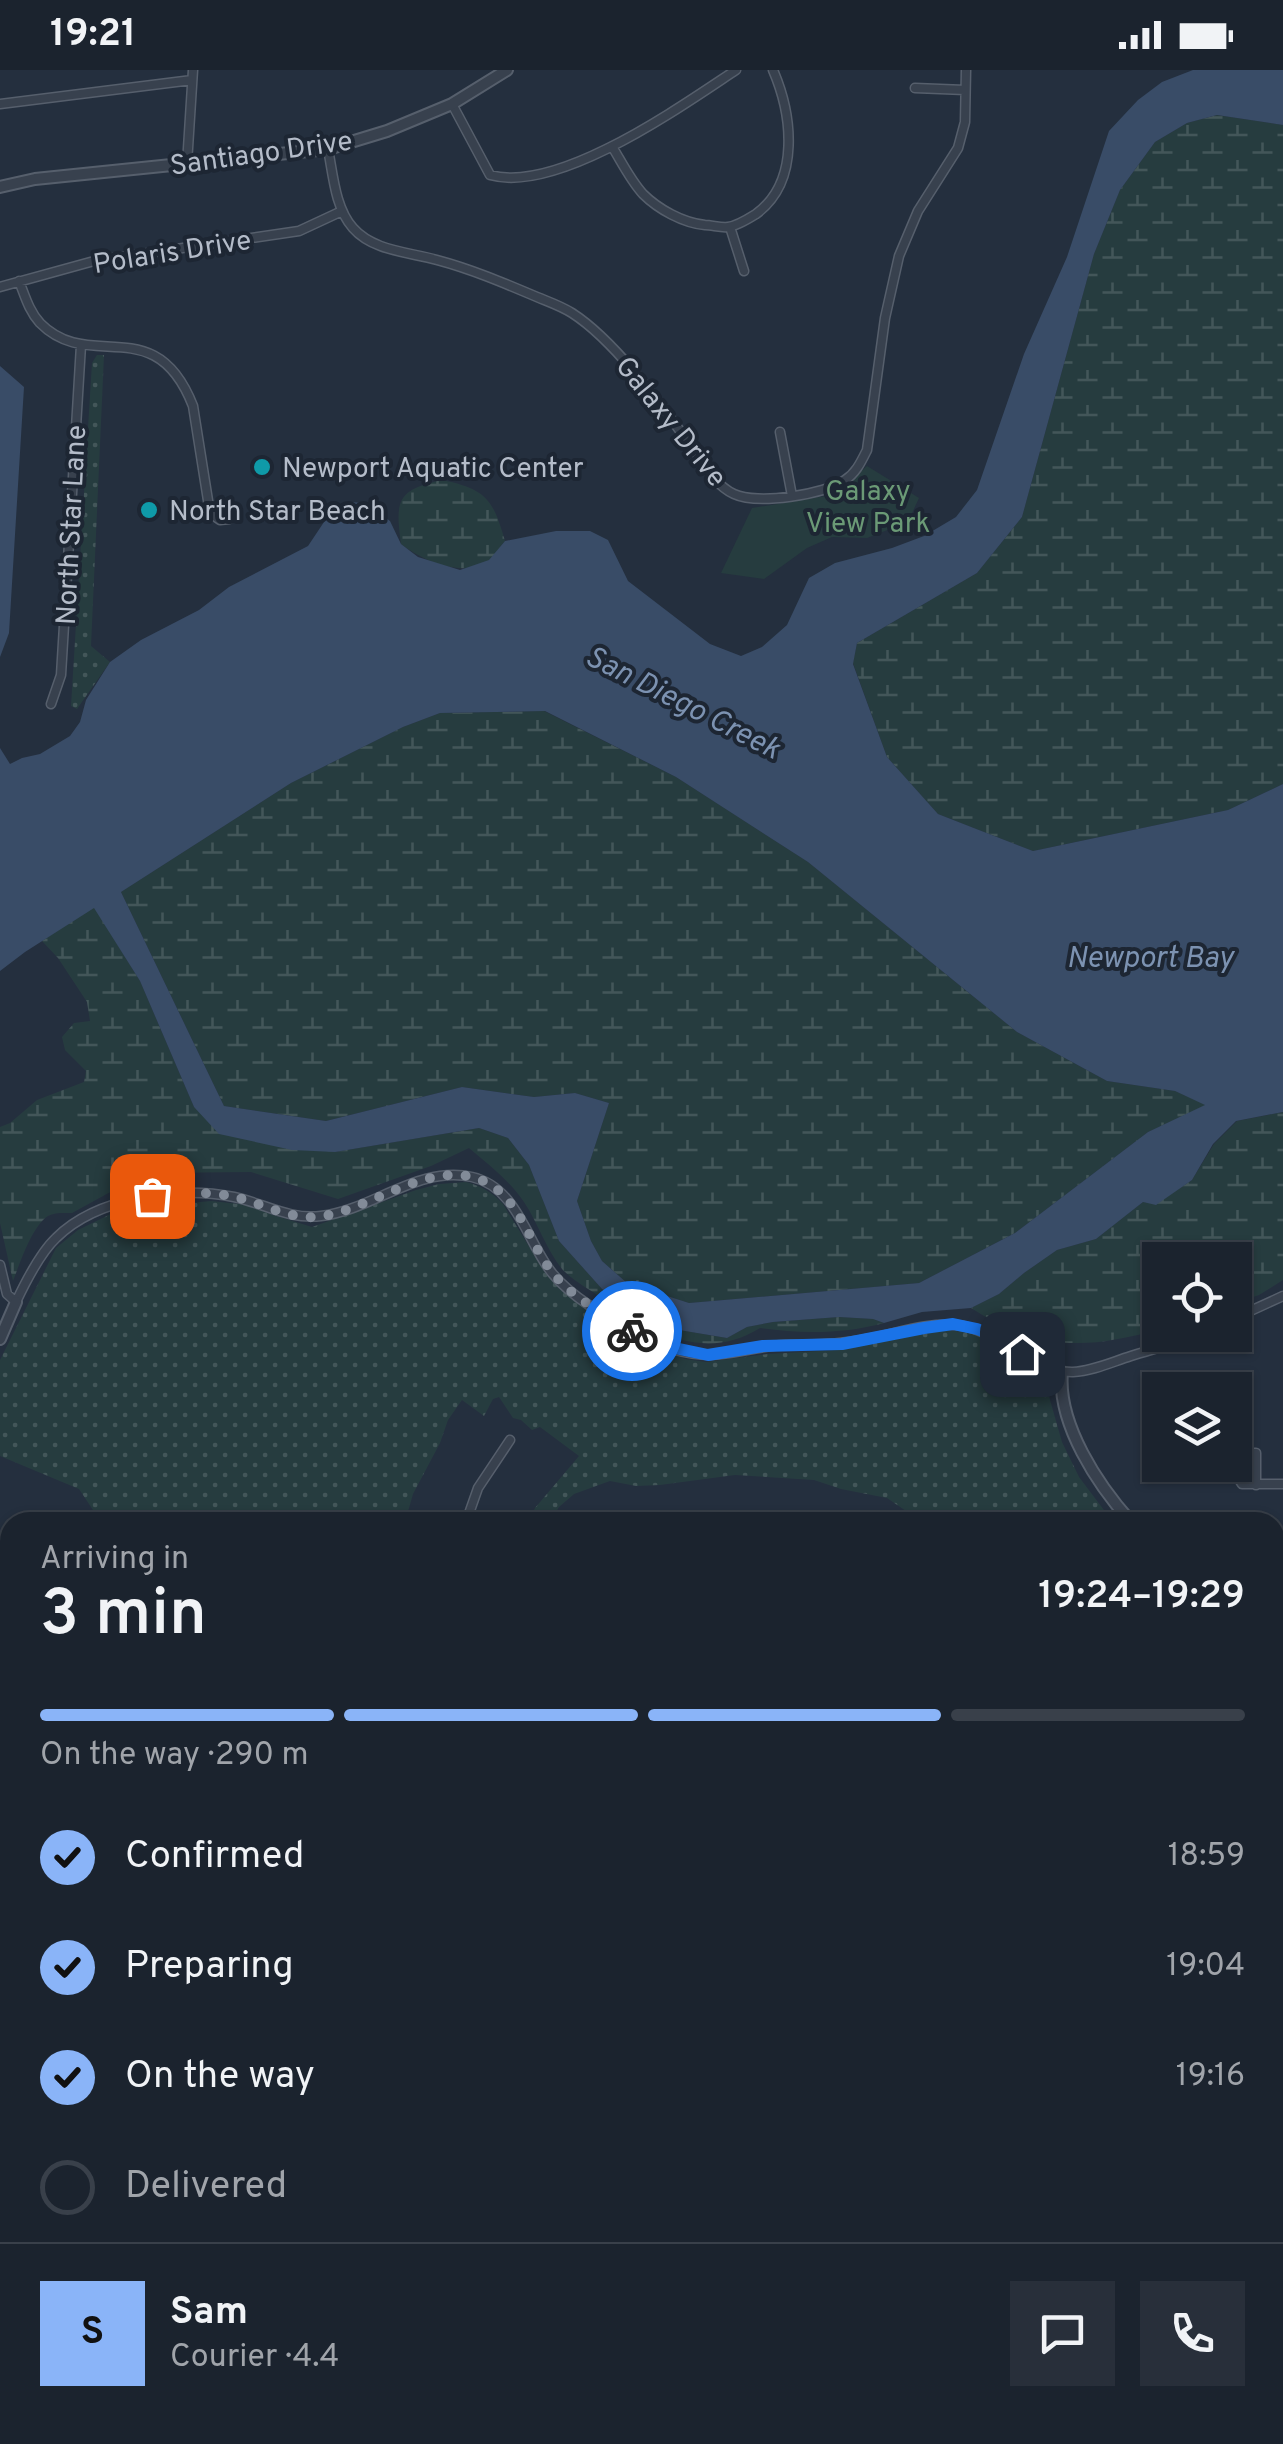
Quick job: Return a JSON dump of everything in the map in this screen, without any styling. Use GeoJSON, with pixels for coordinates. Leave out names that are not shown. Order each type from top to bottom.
{"type":"FeatureCollection","features":[{"type":"Feature","properties":{"kind":"street","name":"Santiago Drive"},"geometry":{"type":"LineString","coordinates":[[0,186],[35,178],[328,149],[387,131],[452,104],[507,70]]}},
{"type":"Feature","properties":{"kind":"street"},"geometry":{"type":"LineString","coordinates":[[452,104],[490,174],[507,180],[548,171],[612,148],[736,70]]}},
{"type":"Feature","properties":{"kind":"street"},"geometry":{"type":"LineString","coordinates":[[612,148],[641,192],[664,211],[696,224],[730,227],[753,216],[768,203],[781,180],[789,150],[788,118],[773,70]]}},
{"type":"Feature","properties":{"kind":"street","name":"Galaxy Drive"},"geometry":{"type":"LineString","coordinates":[[342,211],[351,227],[380,246],[500,281],[569,311],[620,356],[713,478],[731,493],[749,499],[792,496],[837,486],[860,466],[867,450],[885,318],[899,256],[918,211],[958,148],[965,122],[966,70]]}},
{"type":"Feature","properties":{"kind":"street"},"geometry":{"type":"LineString","coordinates":[[0,104],[193,75],[187,164]]}},
{"type":"Feature","properties":{"kind":"street"},"geometry":{"type":"LineString","coordinates":[[914,88],[965,90]]}},
{"type":"Feature","properties":{"kind":"street"},"geometry":{"type":"LineString","coordinates":[[328,149],[342,211]]}},
{"type":"Feature","properties":{"kind":"street","name":"Polaris Drive"},"geometry":{"type":"LineString","coordinates":[[0,288],[94,261],[300,231],[342,211]]}},
{"type":"Feature","properties":{"kind":"street"},"geometry":{"type":"LineString","coordinates":[[730,227],[744,270]]}},
{"type":"Feature","properties":{"kind":"street"},"geometry":{"type":"LineString","coordinates":[[19,281],[31,312],[54,334],[81,344],[138,348],[173,370],[192,406],[210,513],[214,518],[229,520]]}},
{"type":"Feature","properties":{"kind":"street","name":"North Star Lane"},"geometry":{"type":"LineString","coordinates":[[51,704],[62,675],[81,344]]}},
{"type":"Feature","properties":{"kind":"street"},"geometry":{"type":"LineString","coordinates":[[780,432],[792,496]]}},
{"type":"Feature","properties":{"kind":"street"},"geometry":{"type":"LineString","coordinates":[[0,1338],[16,1302],[56,1237],[127,1201],[166,1194],[230,1196],[284,1214],[324,1216],[429,1178],[459,1175],[478,1179],[503,1194],[565,1286],[633,1332],[665,1346],[708,1355],[763,1346],[842,1344],[953,1324],[990,1334],[1038,1363],[1062,1372],[1096,1368],[1144,1352]]}},
{"type":"Feature","properties":{"kind":"street"},"geometry":{"type":"LineString","coordinates":[[0,1264],[7,1294],[16,1302]]}},
{"type":"Feature","properties":{"kind":"street"},"geometry":{"type":"LineString","coordinates":[[1252,1310],[1283,1296]]}},
{"type":"Feature","properties":{"kind":"street"},"geometry":{"type":"LineString","coordinates":[[1062,1372],[1064,1404],[1080,1448],[1100,1484],[1122,1512]]}},
{"type":"Feature","properties":{"kind":"street"},"geometry":{"type":"LineString","coordinates":[[470,1512],[478,1488],[510,1440]]}},
{"type":"Feature","properties":{"kind":"street"},"geometry":{"type":"LineString","coordinates":[[1256,1485],[1283,1484]]}},
{"type":"Feature","properties":{"kind":"green space"},"geometry":{"type":"Polygon","coordinates":[[[1217,115],[1283,125],[1283,784],[1228,810],[1033,851],[938,814],[887,757],[853,663],[857,643],[977,573],[1022,517],[1094,254],[1120,190],[1155,142],[1187,123],[1217,115]]]}},
{"type":"Feature","properties":{"kind":"green space"},"geometry":{"type":"Polygon","coordinates":[[[97,355],[104,355],[91,646],[110,662],[77,709],[71,706],[92,363],[97,355]]]}},
{"type":"Feature","properties":{"kind":"green space","name":"Galaxy View Park"},"geometry":{"type":"Polygon","coordinates":[[[867,466],[919,498],[908,522],[867,538],[832,537],[807,548],[764,579],[721,573],[752,508],[826,496],[867,466]]]}},
{"type":"Feature","properties":{"kind":"green space"},"geometry":{"type":"Polygon","coordinates":[[[442,480],[478,492],[496,515],[505,541],[492,558],[480,565],[444,566],[401,544],[402,499],[416,488],[442,480]]]}},
{"type":"Feature","properties":{"kind":"green space"},"geometry":{"type":"Polygon","coordinates":[[[544,711],[676,777],[808,862],[1017,1032],[1107,1081],[1175,1091],[1206,1105],[1148,1132],[1015,1233],[919,1283],[689,1303],[627,1283],[602,1261],[591,1241],[577,1201],[609,1103],[575,1093],[534,1097],[462,1087],[326,1121],[224,1106],[121,892],[291,783],[403,727],[440,713],[544,711]]]}},
{"type":"Feature","properties":{"kind":"green space"},"geometry":{"type":"Polygon","coordinates":[[[94,907],[140,981],[194,1107],[335,1152],[479,1128],[508,1138],[529,1165],[559,1241],[602,1289],[637,1313],[673,1329],[727,1338],[747,1327],[773,1322],[839,1317],[884,1323],[822,1332],[760,1328],[717,1343],[696,1343],[656,1331],[566,1273],[518,1194],[469,1148],[338,1199],[251,1172],[145,1173],[72,1213],[48,1216],[32,1236],[13,1281],[0,1223],[0,1127],[37,1100],[84,1082],[86,1071],[65,1050],[62,1037],[74,1023],[90,1021],[87,1002],[42,941],[94,907]]]}},
{"type":"Feature","properties":{"kind":"green space"},"geometry":{"type":"Polygon","coordinates":[[[1283,1112],[1283,1280],[1252,1297],[1252,1242],[1142,1242],[1142,1334],[1085,1343],[1041,1339],[995,1322],[971,1308],[999,1294],[1057,1250],[1096,1239],[1143,1202],[1156,1204],[1192,1180],[1214,1144],[1237,1121],[1283,1112]]]}},
{"type":"Feature","properties":{"kind":"green space"},"geometry":{"type":"Polygon","coordinates":[[[466,1182],[495,1196],[546,1274],[572,1297],[637,1339],[685,1359],[706,1362],[838,1350],[944,1330],[977,1333],[1033,1370],[1046,1386],[1062,1442],[1079,1477],[1105,1512],[907,1512],[887,1498],[814,1480],[735,1475],[660,1485],[610,1481],[574,1494],[556,1512],[533,1512],[579,1456],[540,1427],[532,1430],[513,1418],[499,1397],[493,1399],[484,1416],[462,1400],[448,1420],[408,1512],[94,1512],[79,1489],[0,1456],[0,1360],[56,1248],[78,1230],[123,1208],[146,1202],[211,1201],[249,1205],[312,1227],[439,1184],[466,1182]]]}},
{"type":"Feature","properties":{"kind":"water","name":"Newport Bay"},"geometry":{"type":"Polygon","coordinates":[[[1193,70],[1283,70],[1283,125],[1217,115],[1187,123],[1155,142],[1120,190],[1094,254],[1022,517],[977,573],[857,643],[853,664],[887,757],[938,814],[1033,851],[1228,810],[1283,784],[1283,1112],[1236,1121],[1213,1144],[1192,1180],[1156,1205],[1143,1202],[1096,1239],[1057,1250],[999,1294],[971,1308],[922,1312],[884,1323],[839,1317],[773,1322],[747,1327],[727,1338],[673,1329],[637,1313],[602,1289],[559,1241],[529,1165],[508,1138],[479,1128],[335,1152],[292,1150],[219,1134],[194,1107],[140,981],[94,908],[0,971],[0,748],[10,764],[40,754],[70,736],[80,722],[86,700],[110,662],[141,640],[199,610],[229,587],[308,546],[324,522],[347,502],[367,503],[390,521],[401,544],[418,557],[460,570],[489,560],[505,541],[556,531],[590,531],[608,540],[628,581],[710,644],[741,656],[762,647],[787,625],[809,578],[835,563],[924,536],[956,517],[977,490],[1024,354],[1067,257],[1109,131],[1138,100],[1162,82],[1193,70]],[[545,711],[440,713],[403,727],[291,783],[121,892],[224,1106],[326,1121],[462,1087],[534,1097],[575,1093],[609,1103],[577,1201],[591,1241],[602,1261],[627,1283],[689,1303],[919,1283],[1015,1233],[1148,1132],[1205,1105],[1175,1091],[1107,1081],[1017,1032],[808,862],[676,777],[545,711]]]}},
{"type":"Feature","properties":{"kind":"water"},"geometry":{"type":"Polygon","coordinates":[[[0,366],[24,387],[9,633],[0,657],[0,366]]]}},
{"type":"Feature","properties":{"kind":"way so far"},"geometry":{"type":"LineString","coordinates":[[152,1196],[230,1196],[284,1214],[310,1217],[361,1204],[429,1178],[469,1176],[496,1188],[509,1202],[546,1264],[565,1286],[632,1331]]}},
{"type":"Feature","properties":{"kind":"place","name":"Newport Aquatic Center"},"geometry":{"type":"Point","coordinates":[262,467]}},
{"type":"Feature","properties":{"kind":"place","name":"North Star Beach"},"geometry":{"type":"Point","coordinates":[149,510]}},
{"type":"Feature","properties":{"kind":"route"},"geometry":{"type":"LineString","coordinates":[[632,1331],[665,1346],[708,1355],[763,1346],[842,1344],[953,1324],[990,1334],[1022,1354]]}},
{"type":"Feature","properties":{"kind":"water label","name":"San Diego Creek"},"geometry":{"type":"Point","coordinates":[683,702]}}]}
